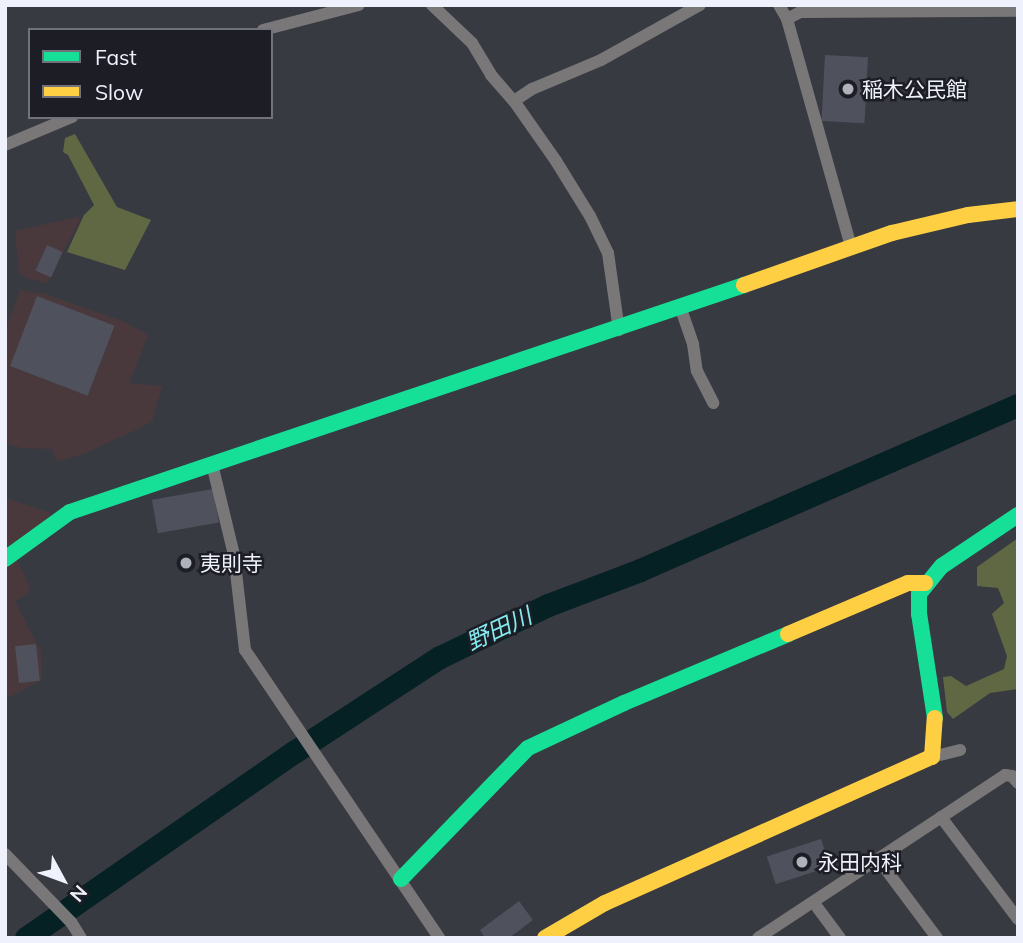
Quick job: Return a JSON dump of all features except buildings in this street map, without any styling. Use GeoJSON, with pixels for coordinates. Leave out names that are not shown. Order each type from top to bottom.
{"type":"FeatureCollection","features":[{"type":"Feature","properties":{"kind":"street"},"geometry":{"type":"LineString","coordinates":[[270,28],[359,5]]}},
{"type":"Feature","properties":{"kind":"street"},"geometry":{"type":"LineString","coordinates":[[432,5],[472,43],[491,75],[556,160],[603,240],[619,330]]}},
{"type":"Feature","properties":{"kind":"street"},"geometry":{"type":"LineString","coordinates":[[514,102],[532,89],[601,60],[700,5]]}},
{"type":"Feature","properties":{"kind":"street"},"geometry":{"type":"LineString","coordinates":[[779,5],[788,19],[851,247]]}},
{"type":"Feature","properties":{"kind":"street"},"geometry":{"type":"LineString","coordinates":[[788,19],[800,12],[1018,11]]}},
{"type":"Feature","properties":{"kind":"street"},"geometry":{"type":"LineString","coordinates":[[5,145],[67,119]]}},
{"type":"Feature","properties":{"kind":"street"},"geometry":{"type":"LineString","coordinates":[[5,559],[70,512],[681,309],[892,233],[968,215],[1018,209]]}},
{"type":"Feature","properties":{"kind":"street"},"geometry":{"type":"LineString","coordinates":[[681,309],[693,344],[697,371],[713,403]]}},
{"type":"Feature","properties":{"kind":"street"},"geometry":{"type":"LineString","coordinates":[[212,464],[234,555],[246,650],[439,938]]}},
{"type":"Feature","properties":{"kind":"street"},"geometry":{"type":"LineString","coordinates":[[932,757],[936,725],[919,614],[919,594],[925,583],[942,566],[1018,515]]}},
{"type":"Feature","properties":{"kind":"street"},"geometry":{"type":"LineString","coordinates":[[401,879],[528,748],[624,703],[908,583],[925,583]]}},
{"type":"Feature","properties":{"kind":"street"},"geometry":{"type":"LineString","coordinates":[[545,938],[605,904],[932,757],[960,750]]}},
{"type":"Feature","properties":{"kind":"street"},"geometry":{"type":"LineString","coordinates":[[758,938],[1005,775],[1012,776],[1018,783]]}},
{"type":"Feature","properties":{"kind":"street"},"geometry":{"type":"LineString","coordinates":[[941,817],[1018,919]]}},
{"type":"Feature","properties":{"kind":"street"},"geometry":{"type":"LineString","coordinates":[[5,853],[71,922],[80,938]]}},
{"type":"Feature","properties":{"kind":"street"},"geometry":{"type":"LineString","coordinates":[[878,859],[937,938]]}},
{"type":"Feature","properties":{"kind":"street"},"geometry":{"type":"LineString","coordinates":[[814,903],[840,938]]}},
{"type":"Feature","properties":{"kind":"shaded area"},"geometry":{"type":"Polygon","coordinates":[[[77,217],[80,220],[47,283],[26,278],[19,273],[15,231],[77,217]]]}},
{"type":"Feature","properties":{"kind":"shaded area"},"geometry":{"type":"Polygon","coordinates":[[[20,290],[45,294],[125,322],[148,335],[129,383],[162,386],[152,422],[86,453],[57,462],[52,449],[21,448],[5,443],[5,332],[20,290]]]}},
{"type":"Feature","properties":{"kind":"shaded area"},"geometry":{"type":"Polygon","coordinates":[[[5,498],[51,513],[45,524],[5,552],[5,498]]]}},
{"type":"Feature","properties":{"kind":"shaded area"},"geometry":{"type":"Polygon","coordinates":[[[17,560],[30,586],[27,595],[15,601],[41,652],[42,680],[5,699],[5,564],[17,560]]]}},
{"type":"Feature","properties":{"kind":"green space"},"geometry":{"type":"Polygon","coordinates":[[[75,134],[117,207],[151,220],[125,270],[67,252],[84,215],[94,205],[68,155],[63,152],[65,138],[75,134]]]}},
{"type":"Feature","properties":{"kind":"green space"},"geometry":{"type":"Polygon","coordinates":[[[1018,538],[1018,689],[990,693],[953,719],[947,712],[943,677],[951,676],[966,686],[1004,669],[1007,656],[992,614],[1004,603],[998,588],[977,586],[977,567],[1018,538]]]}},
{"type":"Feature","properties":{"kind":"waterway","name":"野田川"},"geometry":{"type":"LineString","coordinates":[[26,938],[294,752],[440,657],[548,605],[640,570],[1018,405]]}},
{"type":"Feature","properties":{"kind":"traffic: fast"},"geometry":{"type":"LineString","coordinates":[[5,559],[70,512],[744,285]]}},
{"type":"Feature","properties":{"kind":"traffic: fast"},"geometry":{"type":"LineString","coordinates":[[935,718],[919,614],[919,594],[942,566],[1018,515]]}},
{"type":"Feature","properties":{"kind":"traffic: fast"},"geometry":{"type":"LineString","coordinates":[[401,879],[528,748],[624,703],[788,634]]}},
{"type":"Feature","properties":{"kind":"traffic: slow"},"geometry":{"type":"LineString","coordinates":[[744,285],[892,233],[968,215],[1018,209]]}},
{"type":"Feature","properties":{"kind":"traffic: slow"},"geometry":{"type":"LineString","coordinates":[[788,634],[908,583],[925,583]]}},
{"type":"Feature","properties":{"kind":"traffic: slow"},"geometry":{"type":"LineString","coordinates":[[545,938],[605,903],[932,757],[935,718]]}},
{"type":"Feature","properties":{"kind":"place","name":"稲木公民館"},"geometry":{"type":"Point","coordinates":[848,89]}},
{"type":"Feature","properties":{"kind":"place","name":"夷則寺"},"geometry":{"type":"Point","coordinates":[186,563]}},
{"type":"Feature","properties":{"kind":"place","name":"永田内科"},"geometry":{"type":"Point","coordinates":[802,862]}}]}
